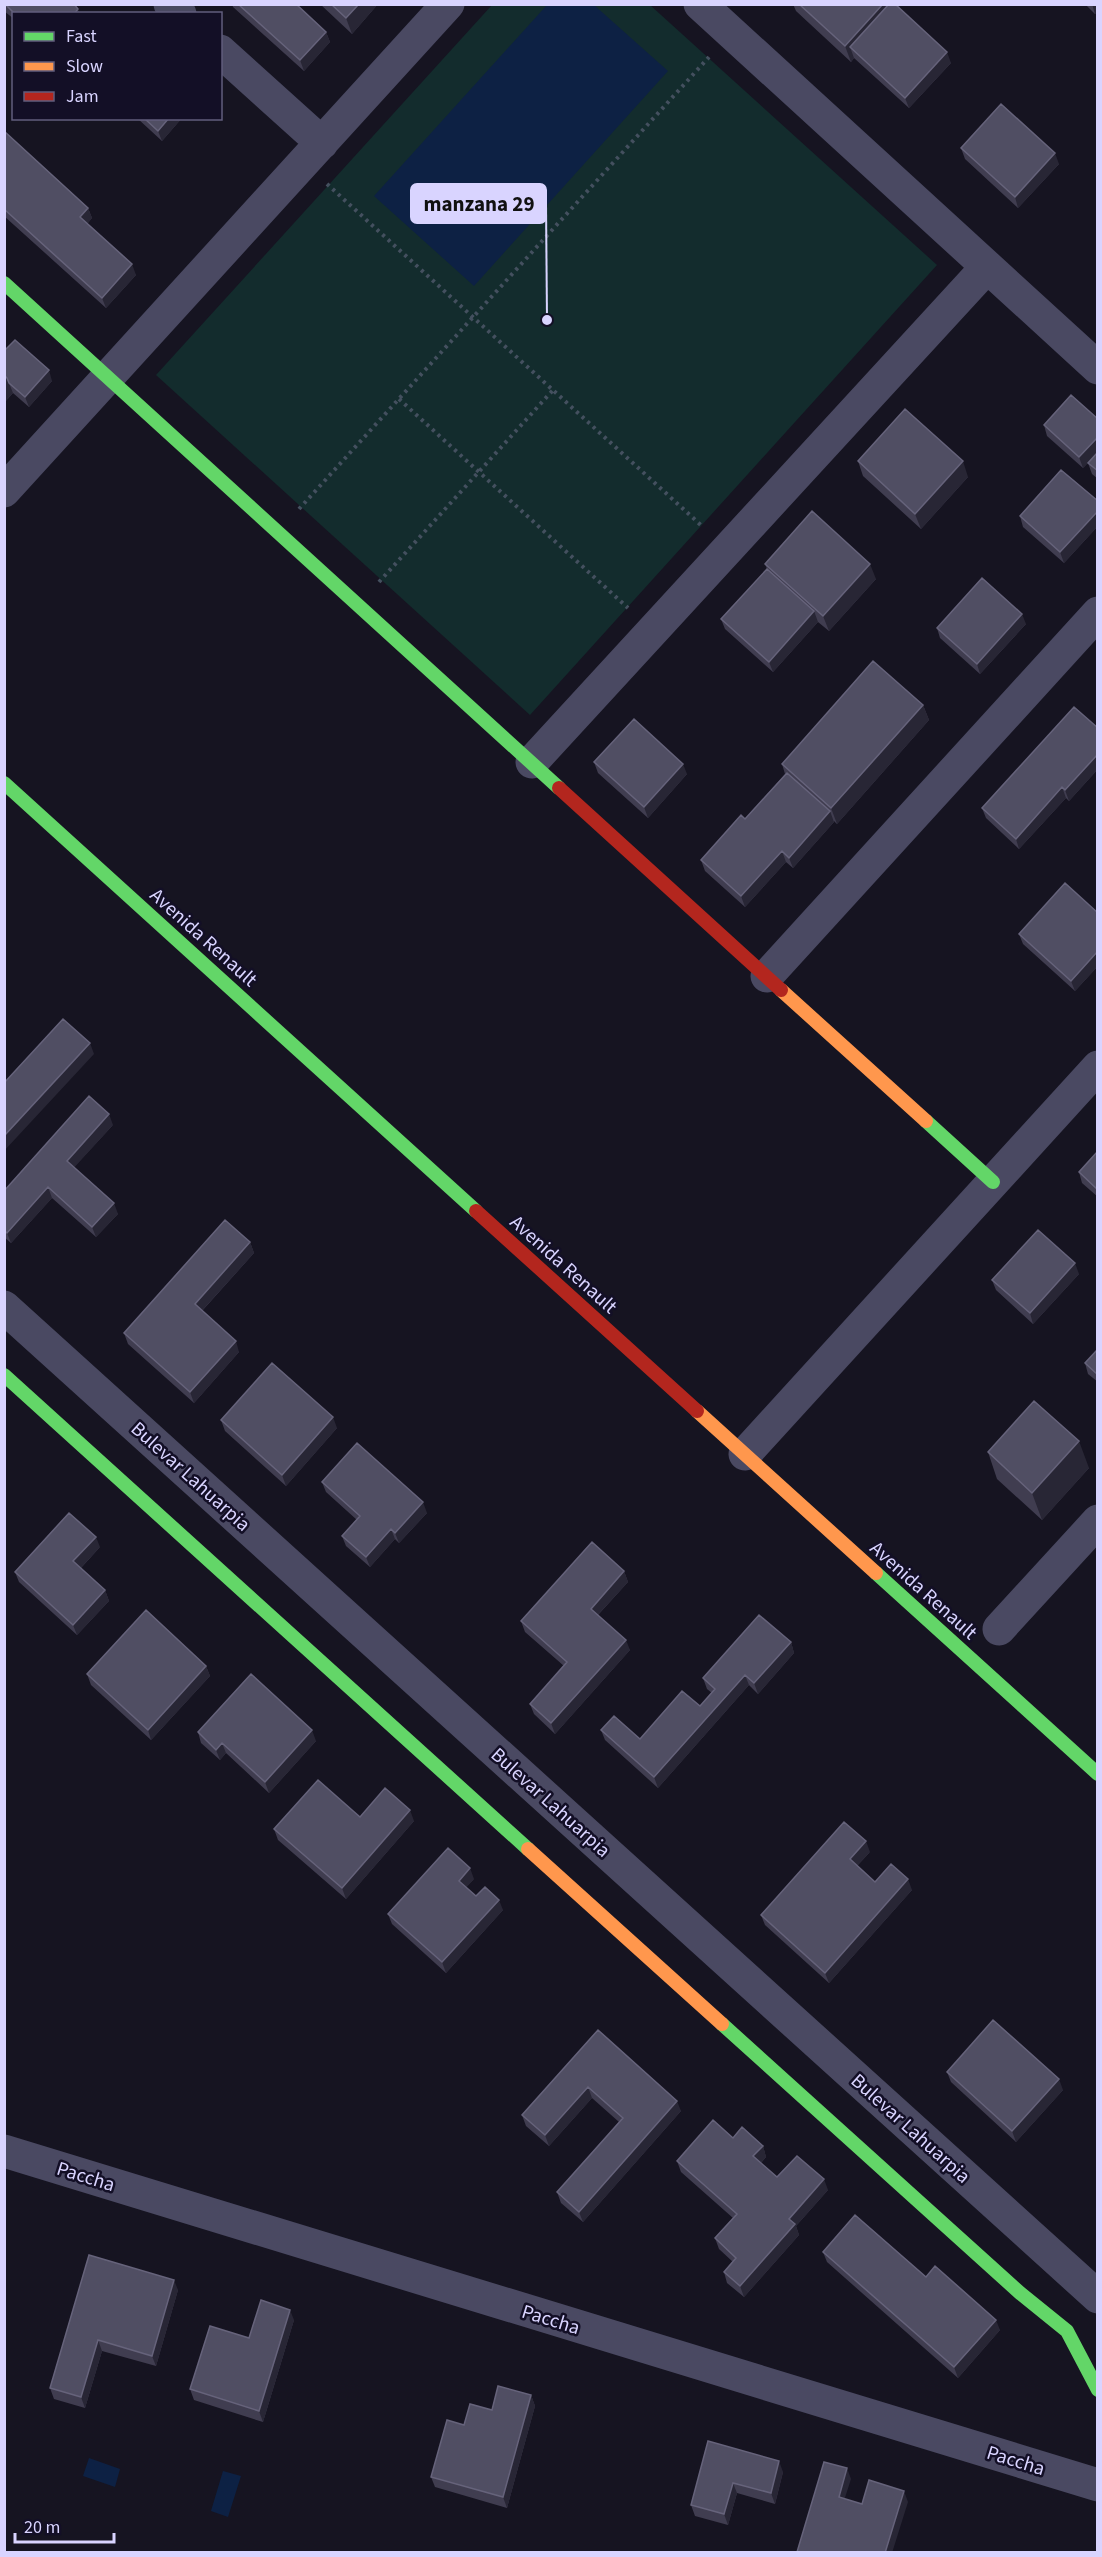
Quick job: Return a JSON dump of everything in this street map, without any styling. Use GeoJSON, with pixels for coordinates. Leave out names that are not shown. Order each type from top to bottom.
{"type":"FeatureCollection","features":[{"type":"Feature","properties":{"kind":"street"},"geometry":{"type":"LineString","coordinates":[[4,491],[448,4]]}},
{"type":"Feature","properties":{"kind":"street"},"geometry":{"type":"LineString","coordinates":[[700,4],[1098,368]]}},
{"type":"Feature","properties":{"kind":"street"},"geometry":{"type":"LineString","coordinates":[[222,53],[313,153]]}},
{"type":"Feature","properties":{"kind":"street"},"geometry":{"type":"LineString","coordinates":[[532,762],[987,267]]}},
{"type":"Feature","properties":{"kind":"street"},"geometry":{"type":"LineString","coordinates":[[4,283],[993,1182]]}},
{"type":"Feature","properties":{"kind":"street"},"geometry":{"type":"LineString","coordinates":[[766,976],[1098,613]]}},
{"type":"Feature","properties":{"kind":"street","name":"Avenida Renault"},"geometry":{"type":"LineString","coordinates":[[4,783],[1098,1774]]}},
{"type":"Feature","properties":{"kind":"street"},"geometry":{"type":"LineString","coordinates":[[745,1455],[1098,1067]]}},
{"type":"Feature","properties":{"kind":"street","name":"Bulevar Lahuarpia"},"geometry":{"type":"LineString","coordinates":[[4,1307],[1098,2299]]}},
{"type":"Feature","properties":{"kind":"street"},"geometry":{"type":"LineString","coordinates":[[4,1375],[1020,2293],[1067,2331],[1098,2390]]}},
{"type":"Feature","properties":{"kind":"street"},"geometry":{"type":"LineString","coordinates":[[999,1629],[1098,1521]]}},
{"type":"Feature","properties":{"kind":"street","name":"Paccha"},"geometry":{"type":"LineString","coordinates":[[4,2151],[1098,2485]]}},
{"type":"Feature","properties":{"kind":"street"},"geometry":{"type":"LineString","coordinates":[[1067,2331],[1086,2307],[1098,2299]]}},
{"type":"Feature","properties":{"kind":"path"},"geometry":{"type":"LineString","coordinates":[[278,532],[731,33]]}},
{"type":"Feature","properties":{"kind":"path"},"geometry":{"type":"LineString","coordinates":[[313,153],[473,317],[728,550]]}},
{"type":"Feature","properties":{"kind":"path"},"geometry":{"type":"LineString","coordinates":[[359,605],[553,390]]}},
{"type":"Feature","properties":{"kind":"path"},"geometry":{"type":"LineString","coordinates":[[399,399],[653,631]]}},
{"type":"Feature","properties":{"kind":"green space"},"geometry":{"type":"Polygon","coordinates":[[[492,5],[650,5],[937,265],[530,715],[156,375],[492,5]]]}},
{"type":"Feature","properties":{"kind":"water"},"geometry":{"type":"Polygon","coordinates":[[[547,5],[594,5],[668,71],[474,286],[374,196],[547,5]]]}},
{"type":"Feature","properties":{"kind":"water"},"geometry":{"type":"Polygon","coordinates":[[[89,2458],[120,2469],[115,2487],[83,2476],[89,2458]]]}},
{"type":"Feature","properties":{"kind":"water"},"geometry":{"type":"Polygon","coordinates":[[[223,2471],[241,2476],[228,2517],[211,2511],[223,2471]]]}},
{"type":"Feature","properties":{"kind":"building"},"geometry":{"type":"Polygon","coordinates":[[[5,4],[74,4],[78,9],[76,12],[13,12],[5,4]]]}},
{"type":"Feature","properties":{"kind":"building"},"geometry":{"type":"Polygon","coordinates":[[[238,4],[296,4],[326,32],[300,60],[238,4]]]}},
{"type":"Feature","properties":{"kind":"building"},"geometry":{"type":"Polygon","coordinates":[[[331,4],[359,4],[346,18],[331,4]]]}},
{"type":"Feature","properties":{"kind":"building"},"geometry":{"type":"Polygon","coordinates":[[[799,4],[883,4],[845,46],[799,4]]]}},
{"type":"Feature","properties":{"kind":"building"},"geometry":{"type":"Polygon","coordinates":[[[889,4],[895,4],[947,52],[905,98],[850,47],[889,4]]]}},
{"type":"Feature","properties":{"kind":"building"},"geometry":{"type":"Polygon","coordinates":[[[1001,104],[1055,153],[1015,197],[961,148],[1001,104]]]}},
{"type":"Feature","properties":{"kind":"building"},"geometry":{"type":"Polygon","coordinates":[[[146,120],[167,120],[158,131],[146,120]]]}},
{"type":"Feature","properties":{"kind":"building"},"geometry":{"type":"Polygon","coordinates":[[[4,131],[88,208],[80,217],[132,264],[102,298],[4,209],[4,131]]]}},
{"type":"Feature","properties":{"kind":"building"},"geometry":{"type":"Polygon","coordinates":[[[15,340],[49,370],[25,397],[9,383],[4,375],[4,351],[15,340]]]}},
{"type":"Feature","properties":{"kind":"building"},"geometry":{"type":"Polygon","coordinates":[[[1071,395],[1098,419],[1098,437],[1079,457],[1044,425],[1071,395]]]}},
{"type":"Feature","properties":{"kind":"building"},"geometry":{"type":"Polygon","coordinates":[[[905,409],[963,461],[915,514],[858,461],[905,409]]]}},
{"type":"Feature","properties":{"kind":"building"},"geometry":{"type":"Polygon","coordinates":[[[1098,452],[1098,471],[1088,463],[1098,452]]]}},
{"type":"Feature","properties":{"kind":"building"},"geometry":{"type":"Polygon","coordinates":[[[1061,470],[1098,501],[1098,511],[1060,552],[1020,516],[1061,470]]]}},
{"type":"Feature","properties":{"kind":"building"},"geometry":{"type":"Polygon","coordinates":[[[812,511],[870,564],[823,616],[765,564],[812,511]]]}},
{"type":"Feature","properties":{"kind":"building"},"geometry":{"type":"Polygon","coordinates":[[[767,569],[814,611],[769,662],[721,619],[767,569]]]}},
{"type":"Feature","properties":{"kind":"building"},"geometry":{"type":"Polygon","coordinates":[[[982,578],[1022,614],[977,664],[937,628],[982,578]]]}},
{"type":"Feature","properties":{"kind":"building"},"geometry":{"type":"Polygon","coordinates":[[[873,661],[923,705],[831,808],[782,764],[873,661]]]}},
{"type":"Feature","properties":{"kind":"building"},"geometry":{"type":"Polygon","coordinates":[[[1074,707],[1098,728],[1098,754],[1065,790],[1062,787],[1016,839],[982,808],[1074,707]]]}},
{"type":"Feature","properties":{"kind":"building"},"geometry":{"type":"Polygon","coordinates":[[[634,719],[683,764],[644,807],[594,762],[634,719]]]}},
{"type":"Feature","properties":{"kind":"building"},"geometry":{"type":"Polygon","coordinates":[[[787,773],[830,811],[789,858],[782,851],[741,896],[701,860],[741,815],[745,819],[787,773]]]}},
{"type":"Feature","properties":{"kind":"building"},"geometry":{"type":"Polygon","coordinates":[[[1065,883],[1098,913],[1098,951],[1071,981],[1019,934],[1065,883]]]}},
{"type":"Feature","properties":{"kind":"building"},"geometry":{"type":"Polygon","coordinates":[[[63,1019],[90,1043],[4,1136],[4,1083],[63,1019]]]}},
{"type":"Feature","properties":{"kind":"building"},"geometry":{"type":"Polygon","coordinates":[[[89,1096],[109,1114],[67,1161],[114,1203],[92,1227],[48,1187],[7,1233],[4,1230],[4,1191],[89,1096]]]}},
{"type":"Feature","properties":{"kind":"building"},"geometry":{"type":"Polygon","coordinates":[[[1098,1151],[1098,1190],[1079,1172],[1098,1151]]]}},
{"type":"Feature","properties":{"kind":"building"},"geometry":{"type":"Polygon","coordinates":[[[225,1220],[250,1242],[195,1304],[236,1341],[190,1392],[124,1333],[225,1220]]]}},
{"type":"Feature","properties":{"kind":"building"},"geometry":{"type":"Polygon","coordinates":[[[1038,1230],[1075,1263],[1030,1313],[992,1280],[1038,1230]]]}},
{"type":"Feature","properties":{"kind":"building"},"geometry":{"type":"Polygon","coordinates":[[[1098,1349],[1098,1375],[1085,1363],[1098,1349]]]}},
{"type":"Feature","properties":{"kind":"building"},"geometry":{"type":"Polygon","coordinates":[[[272,1363],[333,1417],[282,1475],[221,1420],[272,1363]]]}},
{"type":"Feature","properties":{"kind":"building"},"geometry":{"type":"Polygon","coordinates":[[[1034,1401],[1079,1441],[1032,1493],[988,1452],[1034,1401]]]}},
{"type":"Feature","properties":{"kind":"building"},"geometry":{"type":"Polygon","coordinates":[[[357,1443],[423,1502],[395,1533],[391,1529],[366,1557],[342,1536],[360,1516],[322,1482],[357,1443]]]}},
{"type":"Feature","properties":{"kind":"building"},"geometry":{"type":"Polygon","coordinates":[[[69,1513],[96,1537],[73,1561],[105,1590],[73,1625],[15,1572],[69,1513]]]}},
{"type":"Feature","properties":{"kind":"building"},"geometry":{"type":"Polygon","coordinates":[[[592,1542],[624,1571],[591,1609],[626,1640],[551,1723],[530,1704],[567,1662],[521,1621],[592,1542]]]}},
{"type":"Feature","properties":{"kind":"building"},"geometry":{"type":"Polygon","coordinates":[[[146,1610],[206,1666],[148,1730],[87,1674],[146,1610]]]}},
{"type":"Feature","properties":{"kind":"building"},"geometry":{"type":"Polygon","coordinates":[[[759,1615],[791,1642],[754,1683],[745,1675],[654,1777],[601,1730],[614,1716],[640,1739],[682,1691],[700,1706],[715,1689],[703,1678],[759,1615]]]}},
{"type":"Feature","properties":{"kind":"building"},"geometry":{"type":"Polygon","coordinates":[[[251,1674],[312,1730],[265,1782],[222,1743],[216,1750],[198,1732],[251,1674]]]}},
{"type":"Feature","properties":{"kind":"building"},"geometry":{"type":"Polygon","coordinates":[[[318,1780],[360,1817],[385,1788],[410,1810],[342,1888],[274,1829],[318,1780]]]}},
{"type":"Feature","properties":{"kind":"building"},"geometry":{"type":"Polygon","coordinates":[[[844,1822],[866,1841],[850,1859],[875,1882],[891,1864],[908,1879],[825,1973],[761,1915],[844,1822]]]}},
{"type":"Feature","properties":{"kind":"building"},"geometry":{"type":"Polygon","coordinates":[[[448,1848],[470,1868],[459,1881],[476,1896],[485,1887],[499,1900],[442,1962],[388,1914],[448,1848]]]}},
{"type":"Feature","properties":{"kind":"building"},"geometry":{"type":"Polygon","coordinates":[[[993,2020],[1059,2079],[1012,2131],[947,2072],[993,2020]]]}},
{"type":"Feature","properties":{"kind":"building"},"geometry":{"type":"Polygon","coordinates":[[[598,2030],[677,2101],[579,2212],[557,2192],[623,2118],[588,2087],[545,2135],[522,2115],[598,2030]]]}},
{"type":"Feature","properties":{"kind":"building"},"geometry":{"type":"Polygon","coordinates":[[[713,2120],[733,2138],[742,2127],[763,2146],[753,2156],[777,2177],[797,2156],[824,2179],[789,2219],[795,2224],[740,2286],[724,2272],[736,2258],[715,2238],[737,2214],[677,2161],[713,2120]]]}},
{"type":"Feature","properties":{"kind":"building"},"geometry":{"type":"Polygon","coordinates":[[[855,2215],[926,2277],[935,2266],[996,2320],[954,2367],[823,2252],[855,2215]]]}},
{"type":"Feature","properties":{"kind":"building"},"geometry":{"type":"Polygon","coordinates":[[[89,2255],[174,2280],[152,2356],[98,2340],[81,2397],[50,2388],[89,2255]]]}},
{"type":"Feature","properties":{"kind":"building"},"geometry":{"type":"Polygon","coordinates":[[[261,2300],[290,2310],[259,2411],[190,2389],[210,2326],[249,2338],[261,2300]]]}},
{"type":"Feature","properties":{"kind":"building"},"geometry":{"type":"Polygon","coordinates":[[[498,2386],[531,2395],[503,2497],[431,2477],[447,2420],[464,2425],[470,2404],[492,2410],[498,2386]]]}},
{"type":"Feature","properties":{"kind":"building"},"geometry":{"type":"Polygon","coordinates":[[[708,2441],[779,2461],[771,2493],[733,2483],[724,2514],[691,2505],[708,2441]]]}},
{"type":"Feature","properties":{"kind":"building"},"geometry":{"type":"Polygon","coordinates":[[[824,2462],[847,2468],[839,2497],[862,2504],[869,2480],[904,2491],[885,2553],[797,2552],[824,2462]]]}},
{"type":"Feature","properties":{"kind":"traffic: fast"},"geometry":{"type":"LineString","coordinates":[[4,283],[559,788]]}},
{"type":"Feature","properties":{"kind":"traffic: fast"},"geometry":{"type":"LineString","coordinates":[[4,783],[476,1211]]}},
{"type":"Feature","properties":{"kind":"traffic: fast"},"geometry":{"type":"LineString","coordinates":[[926,1121],[993,1182]]}},
{"type":"Feature","properties":{"kind":"traffic: fast"},"geometry":{"type":"LineString","coordinates":[[4,1375],[528,1849]]}},
{"type":"Feature","properties":{"kind":"traffic: fast"},"geometry":{"type":"LineString","coordinates":[[876,1573],[1098,1774]]}},
{"type":"Feature","properties":{"kind":"traffic: fast"},"geometry":{"type":"LineString","coordinates":[[722,2024],[1020,2293],[1067,2331],[1098,2390]]}},
{"type":"Feature","properties":{"kind":"traffic: slow"},"geometry":{"type":"LineString","coordinates":[[781,990],[926,1121]]}},
{"type":"Feature","properties":{"kind":"traffic: slow"},"geometry":{"type":"LineString","coordinates":[[697,1411],[876,1573]]}},
{"type":"Feature","properties":{"kind":"traffic: slow"},"geometry":{"type":"LineString","coordinates":[[528,1849],[722,2024]]}},
{"type":"Feature","properties":{"kind":"traffic: jam"},"geometry":{"type":"LineString","coordinates":[[559,788],[781,990]]}},
{"type":"Feature","properties":{"kind":"traffic: jam"},"geometry":{"type":"LineString","coordinates":[[476,1211],[697,1411]]}},
{"type":"Feature","properties":{"kind":"place","name":"manzana 29"},"geometry":{"type":"Point","coordinates":[547,320]}}]}
